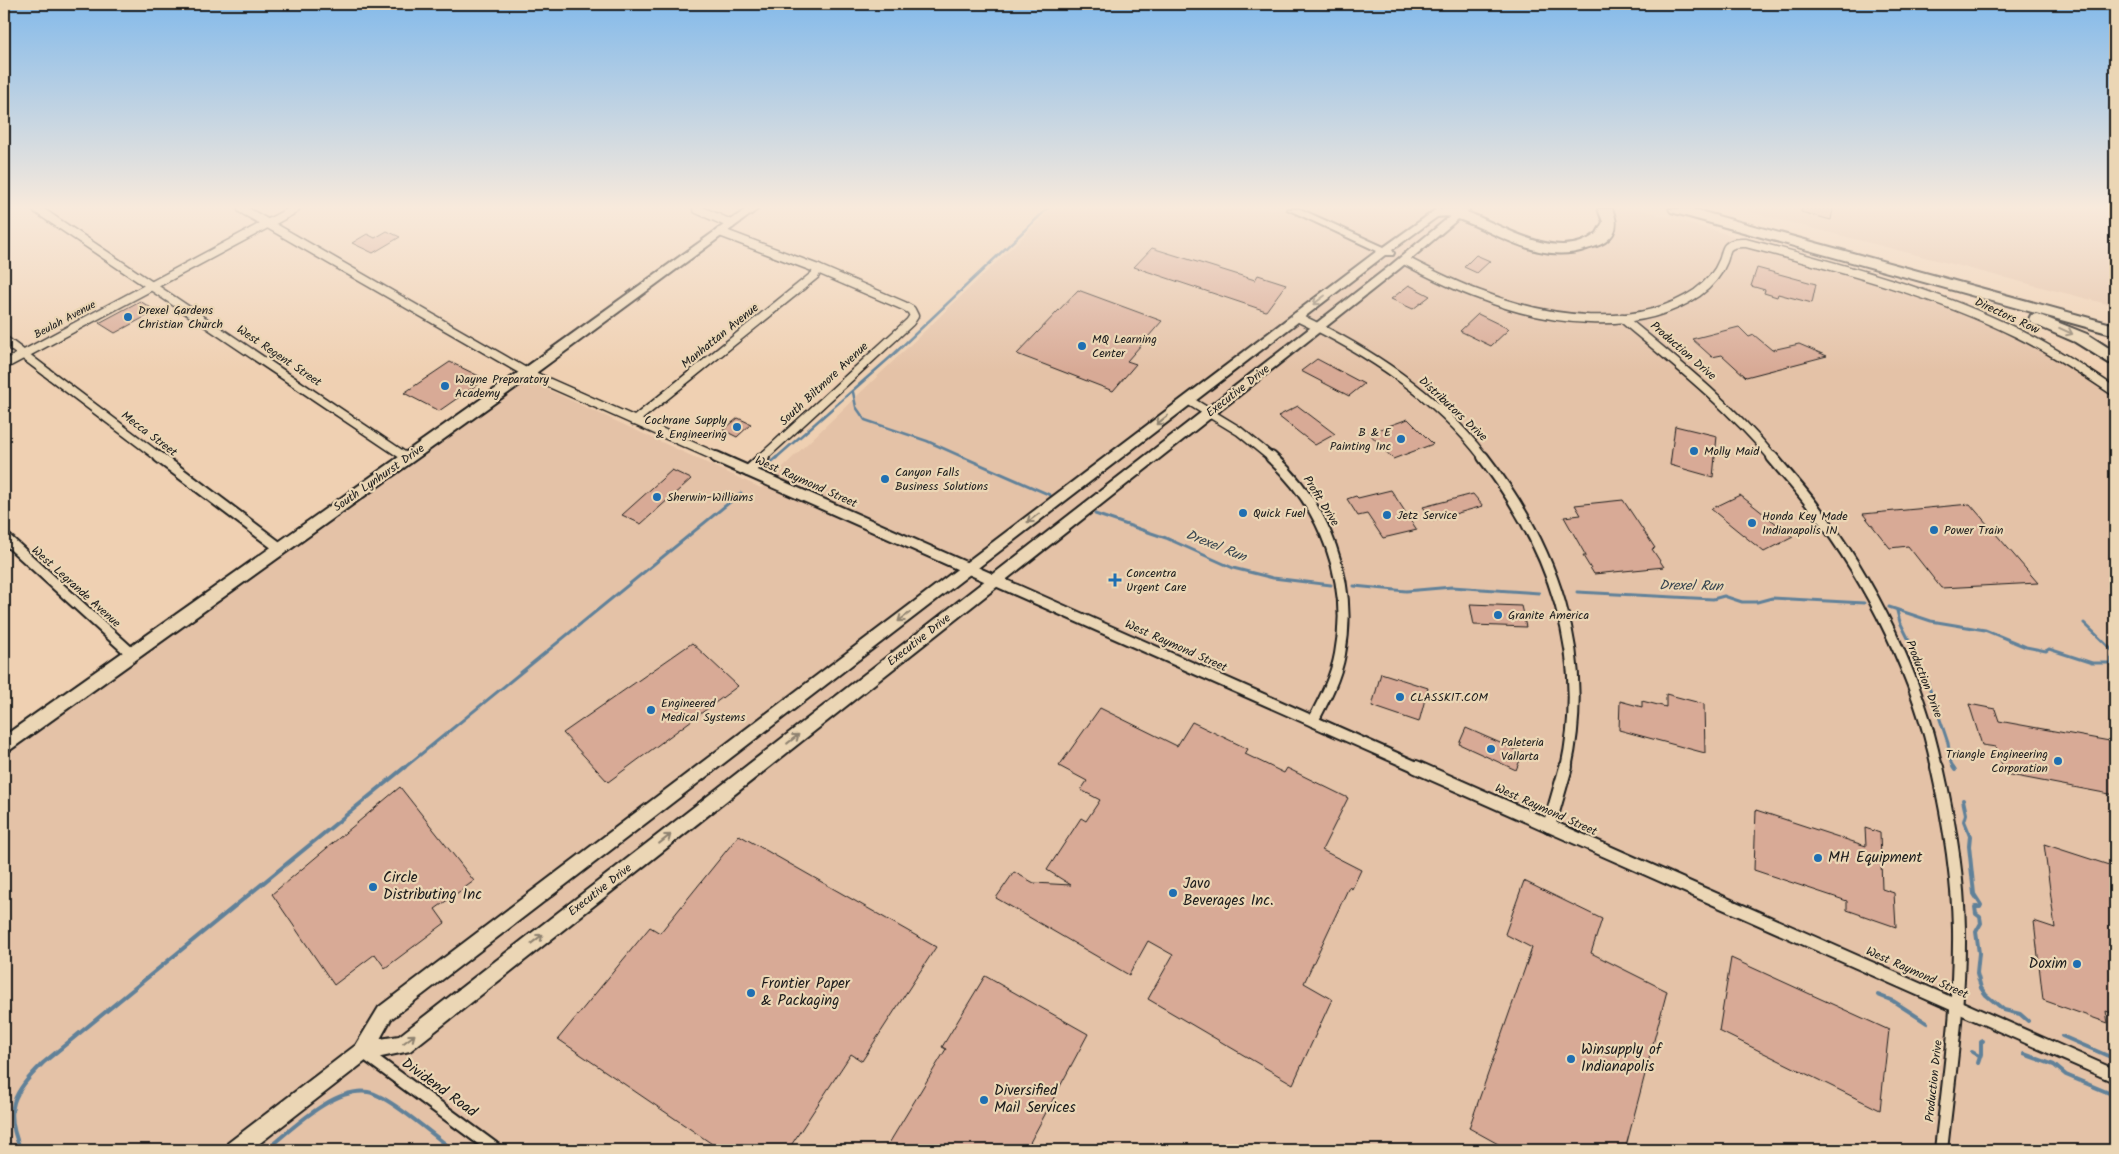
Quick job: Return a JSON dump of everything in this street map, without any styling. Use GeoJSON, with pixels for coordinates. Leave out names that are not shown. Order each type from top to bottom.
{"type":"FeatureCollection","features":[{"type":"Feature","properties":{"kind":"highway"},"geometry":{"type":"LineString","coordinates":[[1865,263],[2010,309],[2081,338],[2115,359]]}},
{"type":"Feature","properties":{"kind":"highway"},"geometry":{"type":"LineString","coordinates":[[1895,263],[2115,321]]}},
{"type":"Feature","properties":{"kind":"main road","name":"South Lynhurst Drive"},"geometry":{"type":"LineString","coordinates":[[4,745],[527,373],[678,263]]}},
{"type":"Feature","properties":{"kind":"street","name":"West Regent Street"},"geometry":{"type":"LineString","coordinates":[[117,263],[407,458]]}},
{"type":"Feature","properties":{"kind":"street","name":"Beulah Avenue"},"geometry":{"type":"LineString","coordinates":[[4,365],[195,263]]}},
{"type":"Feature","properties":{"kind":"street","name":"West Raymond Street"},"geometry":{"type":"LineString","coordinates":[[336,263],[527,373],[2115,1076]]}},
{"type":"Feature","properties":{"kind":"street"},"geometry":{"type":"LineString","coordinates":[[802,263],[818,269]]}},
{"type":"Feature","properties":{"kind":"street","name":"Executive Drive"},"geometry":{"type":"LineString","coordinates":[[235,1150],[363,1052],[385,1013],[1368,263]]}},
{"type":"Feature","properties":{"kind":"street","name":"Executive Drive"},"geometry":{"type":"LineString","coordinates":[[363,1052],[403,1044],[1400,263]]}},
{"type":"Feature","properties":{"kind":"street"},"geometry":{"type":"LineString","coordinates":[[1410,263],[1470,291],[1515,306],[1564,315],[1622,318]]}},
{"type":"Feature","properties":{"kind":"street","name":"Directors Row"},"geometry":{"type":"LineString","coordinates":[[1622,318],[1669,307],[1700,291],[1718,273],[1723,263]]}},
{"type":"Feature","properties":{"kind":"street","name":"Directors Row"},"geometry":{"type":"LineString","coordinates":[[1816,263],[1950,303],[2039,344],[2072,362],[2115,392]]}},
{"type":"Feature","properties":{"kind":"street","name":"South Biltmore Avenue"},"geometry":{"type":"LineString","coordinates":[[748,471],[910,322],[914,316],[904,306],[818,269]]}},
{"type":"Feature","properties":{"kind":"street","name":"Manhattan Avenue"},"geometry":{"type":"LineString","coordinates":[[634,421],[815,275],[818,269]]}},
{"type":"Feature","properties":{"kind":"street","name":"Distributors Drive"},"geometry":{"type":"LineString","coordinates":[[1297,317],[1367,354],[1398,375],[1457,426],[1501,478],[1537,537],[1560,595],[1571,648],[1574,686],[1569,753],[1563,783],[1549,826]]}},
{"type":"Feature","properties":{"kind":"street","name":"Production Drive"},"geometry":{"type":"LineString","coordinates":[[1622,318],[1656,344],[1702,385],[1772,455],[1799,486],[1830,528],[1862,578],[1892,636],[1923,714],[1945,794],[1952,834],[1959,928],[1956,1006],[1941,1150]]}},
{"type":"Feature","properties":{"kind":"street","name":"Mecca Street"},"geometry":{"type":"LineString","coordinates":[[4,340],[280,548]]}},
{"type":"Feature","properties":{"kind":"street","name":"Profit Drive"},"geometry":{"type":"LineString","coordinates":[[1188,400],[1210,412],[1256,443],[1285,471],[1315,511],[1332,546],[1339,568],[1343,597],[1343,636],[1333,677],[1313,721]]}},
{"type":"Feature","properties":{"kind":"street","name":"West Legrande Avenue"},"geometry":{"type":"LineString","coordinates":[[4,537],[132,654]]}},
{"type":"Feature","properties":{"kind":"street","name":"Dividend Road"},"geometry":{"type":"LineString","coordinates":[[363,1052],[496,1150]]}},
{"type":"Feature","properties":{"kind":"shaded area"},"geometry":{"type":"Polygon","coordinates":[[[996,263],[1827,263],[1873,276],[2026,333],[2074,359],[2115,386],[2115,1150],[4,1150],[4,757],[527,380],[761,488],[996,263]]]}},
{"type":"Feature","properties":{"kind":"shaded area"},"geometry":{"type":"Polygon","coordinates":[[[1947,263],[2115,263],[2115,306],[1947,263]]]}},
{"type":"Feature","properties":{"kind":"building"},"geometry":{"type":"Polygon","coordinates":[[[1138,263],[1200,263],[1255,280],[1258,275],[1286,284],[1266,311],[1134,267],[1138,263]]]}},
{"type":"Feature","properties":{"kind":"building"},"geometry":{"type":"Polygon","coordinates":[[[1468,263],[1488,263],[1477,273],[1464,267],[1468,263]]]}},
{"type":"Feature","properties":{"kind":"building"},"geometry":{"type":"Polygon","coordinates":[[[1757,268],[1816,284],[1812,303],[1778,294],[1777,297],[1764,293],[1765,290],[1751,286],[1757,268]]]}},
{"type":"Feature","properties":{"kind":"building"},"geometry":{"type":"Polygon","coordinates":[[[1409,285],[1430,296],[1413,309],[1391,299],[1409,285]]]}},
{"type":"Feature","properties":{"kind":"building","name":"MQ Learning Center"},"geometry":{"type":"Polygon","coordinates":[[[1078,290],[1162,321],[1127,361],[1136,364],[1113,391],[1017,354],[1078,290]]]}},
{"type":"Feature","properties":{"kind":"building","name":"Drexel Gardens Christian Church"},"geometry":{"type":"Polygon","coordinates":[[[140,301],[156,311],[115,333],[99,323],[140,301]]]}},
{"type":"Feature","properties":{"kind":"building"},"geometry":{"type":"Polygon","coordinates":[[[1478,314],[1509,329],[1491,346],[1460,331],[1478,314]]]}},
{"type":"Feature","properties":{"kind":"building"},"geometry":{"type":"Polygon","coordinates":[[[1739,327],[1749,337],[1754,335],[1772,350],[1799,344],[1827,356],[1746,377],[1722,355],[1712,357],[1692,339],[1739,327]]]}},
{"type":"Feature","properties":{"kind":"building"},"geometry":{"type":"Polygon","coordinates":[[[1317,359],[1364,384],[1349,396],[1301,371],[1317,359]]]}},
{"type":"Feature","properties":{"kind":"building","name":"Wayne Preparatory Academy"},"geometry":{"type":"Polygon","coordinates":[[[450,362],[485,379],[439,411],[404,393],[450,362]]]}},
{"type":"Feature","properties":{"kind":"building"},"geometry":{"type":"Polygon","coordinates":[[[1298,406],[1335,434],[1315,445],[1278,416],[1298,406]]]}},
{"type":"Feature","properties":{"kind":"building","name":"Cochrane Supply & Engineering"},"geometry":{"type":"Polygon","coordinates":[[[738,418],[751,424],[737,437],[723,430],[738,418]]]}},
{"type":"Feature","properties":{"kind":"building","name":"B & E Painting Inc"},"geometry":{"type":"Polygon","coordinates":[[[1408,419],[1433,444],[1393,459],[1369,433],[1408,419]]]}},
{"type":"Feature","properties":{"kind":"building","name":"Molly Maid"},"geometry":{"type":"Polygon","coordinates":[[[1675,426],[1717,436],[1713,477],[1670,465],[1675,426]]]}},
{"type":"Feature","properties":{"kind":"building","name":"Sherwin-Williams"},"geometry":{"type":"Polygon","coordinates":[[[672,470],[691,479],[641,524],[622,515],[672,470]]]}},
{"type":"Feature","properties":{"kind":"building","name":"Jetz Service"},"geometry":{"type":"Polygon","coordinates":[[[1391,490],[1417,530],[1383,538],[1367,514],[1358,516],[1347,499],[1391,490]]]}},
{"type":"Feature","properties":{"kind":"building"},"geometry":{"type":"Polygon","coordinates":[[[1473,494],[1483,506],[1433,520],[1423,507],[1473,494]]]}},
{"type":"Feature","properties":{"kind":"building","name":"Honda Key Made Indianapolis IN"},"geometry":{"type":"Polygon","coordinates":[[[1740,495],[1793,537],[1764,552],[1711,509],[1740,495]]]}},
{"type":"Feature","properties":{"kind":"building"},"geometry":{"type":"Polygon","coordinates":[[[1623,500],[1655,548],[1652,549],[1664,567],[1594,574],[1564,517],[1581,515],[1575,505],[1623,500]]]}},
{"type":"Feature","properties":{"kind":"building","name":"Power Train"},"geometry":{"type":"Polygon","coordinates":[[[1970,504],[2038,583],[1941,588],[1908,546],[1890,548],[1863,514],[1970,504]]]}},
{"type":"Feature","properties":{"kind":"building","name":"Granite America"},"geometry":{"type":"Polygon","coordinates":[[[1470,604],[1521,606],[1526,627],[1474,625],[1470,604]]]}},
{"type":"Feature","properties":{"kind":"building","name":"Engineered Medical Systems"},"geometry":{"type":"Polygon","coordinates":[[[692,643],[738,686],[608,782],[563,733],[692,643]]]}},
{"type":"Feature","properties":{"kind":"building","name":"CLASSKIT.COM"},"geometry":{"type":"Polygon","coordinates":[[[1381,673],[1428,688],[1419,722],[1372,706],[1381,673]]]}},
{"type":"Feature","properties":{"kind":"building"},"geometry":{"type":"Polygon","coordinates":[[[1666,694],[1704,704],[1705,753],[1619,730],[1620,701],[1642,707],[1642,701],[1666,707],[1666,694]]]}},
{"type":"Feature","properties":{"kind":"building","name":"Triangle Engineering Corporation"},"geometry":{"type":"Polygon","coordinates":[[[1969,704],[1995,709],[1999,721],[2115,742],[2115,795],[2005,774],[1996,747],[1982,745],[1969,704]]]}},
{"type":"Feature","properties":{"kind":"building","name":"Javo Beverages Inc."},"geometry":{"type":"Polygon","coordinates":[[[1100,708],[1177,746],[1192,722],[1248,749],[1245,754],[1284,773],[1287,768],[1348,798],[1322,850],[1361,870],[1352,889],[1349,887],[1304,983],[1332,999],[1293,1084],[1148,999],[1173,955],[1148,941],[1129,975],[996,898],[1014,872],[1034,883],[1071,885],[1047,870],[1081,818],[1086,821],[1100,800],[1081,790],[1087,781],[1059,766],[1100,708]]]}},
{"type":"Feature","properties":{"kind":"building","name":"Paleteria Vallarta"},"geometry":{"type":"Polygon","coordinates":[[[1466,728],[1523,753],[1516,770],[1459,744],[1466,728]]]}},
{"type":"Feature","properties":{"kind":"building","name":"Circle Distributing Inc"},"geometry":{"type":"Polygon","coordinates":[[[400,787],[474,881],[435,909],[445,923],[385,968],[375,954],[334,985],[272,894],[400,787]]]}},
{"type":"Feature","properties":{"kind":"building","name":"MH Equipment"},"geometry":{"type":"Polygon","coordinates":[[[1756,810],[1866,846],[1865,828],[1880,833],[1882,889],[1894,893],[1896,927],[1847,910],[1847,901],[1754,870],[1756,810]]]}},
{"type":"Feature","properties":{"kind":"building","name":"Frontier Paper & Packaging"},"geometry":{"type":"Polygon","coordinates":[[[739,835],[936,947],[862,1061],[851,1054],[788,1150],[721,1150],[558,1039],[650,927],[660,933],[739,835]]]}},
{"type":"Feature","properties":{"kind":"building","name":"Doxim"},"geometry":{"type":"Polygon","coordinates":[[[2044,844],[2115,867],[2115,1014],[2106,1011],[2108,1023],[2043,1000],[2034,921],[2055,928],[2044,844]]]}},
{"type":"Feature","properties":{"kind":"building","name":"Winsupply of Indianapolis"},"geometry":{"type":"Polygon","coordinates":[[[1524,881],[1602,919],[1591,953],[1667,991],[1625,1150],[1509,1150],[1469,1128],[1532,948],[1505,934],[1524,881]]]}},
{"type":"Feature","properties":{"kind":"building"},"geometry":{"type":"Polygon","coordinates":[[[1731,958],[1889,1030],[1880,1110],[1719,1031],[1731,958]]]}},
{"type":"Feature","properties":{"kind":"building","name":"Diversified Mail Services"},"geometry":{"type":"Polygon","coordinates":[[[985,976],[1088,1034],[1026,1150],[885,1150],[946,1049],[942,1047],[985,976]]]}},
{"type":"Feature","properties":{"kind":"waterway"},"geometry":{"type":"LineString","coordinates":[[776,458],[894,354],[990,263]]}},
{"type":"Feature","properties":{"kind":"waterway","name":"Drexel Run"},"geometry":{"type":"LineString","coordinates":[[853,392],[856,407],[865,420],[927,441],[965,458]]}},
{"type":"Feature","properties":{"kind":"waterway"},"geometry":{"type":"LineString","coordinates":[[763,469],[777,457]]}},
{"type":"Feature","properties":{"kind":"waterway","name":"Drexel Run"},"geometry":{"type":"LineString","coordinates":[[963,457],[1050,495]]}},
{"type":"Feature","properties":{"kind":"waterway"},"geometry":{"type":"LineString","coordinates":[[404,768],[741,493]]}},
{"type":"Feature","properties":{"kind":"waterway","name":"Drexel Run"},"geometry":{"type":"LineString","coordinates":[[1095,514],[1166,538],[1233,568],[1273,578],[1331,585]]}},
{"type":"Feature","properties":{"kind":"waterway","name":"Drexel Run"},"geometry":{"type":"LineString","coordinates":[[1354,586],[1406,591],[1452,587],[1539,593]]}},
{"type":"Feature","properties":{"kind":"waterway","name":"Drexel Run"},"geometry":{"type":"LineString","coordinates":[[1577,592],[1713,599],[1724,596],[1742,602],[1757,602],[1772,598],[1864,603]]}},
{"type":"Feature","properties":{"kind":"waterway","name":"Drexel Run"},"geometry":{"type":"LineString","coordinates":[[1889,607],[1931,621],[1985,630],[2026,647],[2046,651],[2049,649],[2092,663],[2110,663],[2114,652],[2084,623]]}},
{"type":"Feature","properties":{"kind":"waterway"},"geometry":{"type":"LineString","coordinates":[[1897,611],[1900,622],[1918,658]]}},
{"type":"Feature","properties":{"kind":"waterway"},"geometry":{"type":"LineString","coordinates":[[1926,678],[1948,743],[1951,763],[1954,768]]}},
{"type":"Feature","properties":{"kind":"waterway"},"geometry":{"type":"LineString","coordinates":[[21,1150],[13,1123],[12,1112],[14,1102],[24,1083],[43,1063],[405,767]]}},
{"type":"Feature","properties":{"kind":"waterway"},"geometry":{"type":"LineString","coordinates":[[1963,800],[1966,814],[1964,821],[1970,836],[1969,846],[1974,894],[1981,905],[1980,907],[1975,907],[1976,914],[1980,917],[1981,923],[1976,932],[1979,953],[1977,973],[1981,988],[1986,995],[2004,1010],[2020,1014],[2028,1021]]}},
{"type":"Feature","properties":{"kind":"waterway"},"geometry":{"type":"LineString","coordinates":[[1878,995],[1893,1001],[1927,1023]]}},
{"type":"Feature","properties":{"kind":"waterway"},"geometry":{"type":"LineString","coordinates":[[2062,1036],[2115,1059]]}},
{"type":"Feature","properties":{"kind":"waterway"},"geometry":{"type":"LineString","coordinates":[[1978,1063],[1981,1054],[1981,1042],[1983,1041]]}},
{"type":"Feature","properties":{"kind":"waterway"},"geometry":{"type":"LineString","coordinates":[[1972,1052],[1979,1056]]}},
{"type":"Feature","properties":{"kind":"waterway"},"geometry":{"type":"LineString","coordinates":[[2024,1054],[2054,1065],[2066,1075],[2109,1093]]}},
{"type":"Feature","properties":{"kind":"waterway"},"geometry":{"type":"LineString","coordinates":[[273,1144],[330,1101],[343,1095],[368,1092],[387,1100],[399,1108],[453,1150]]}},
{"type":"Feature","properties":{"kind":"place","name":"Drexel Gardens Christian Church"},"geometry":{"type":"Point","coordinates":[128,317]}},
{"type":"Feature","properties":{"kind":"place","name":"MQ Learning Center"},"geometry":{"type":"Point","coordinates":[1082,346]}},
{"type":"Feature","properties":{"kind":"place","name":"Wayne Preparatory Academy"},"geometry":{"type":"Point","coordinates":[445,386]}},
{"type":"Feature","properties":{"kind":"place","name":"Cochrane Supply & Engineering"},"geometry":{"type":"Point","coordinates":[737,427]}},
{"type":"Feature","properties":{"kind":"place","name":"B & E Painting Inc"},"geometry":{"type":"Point","coordinates":[1401,439]}},
{"type":"Feature","properties":{"kind":"place","name":"Molly Maid"},"geometry":{"type":"Point","coordinates":[1694,451]}},
{"type":"Feature","properties":{"kind":"place","name":"Canyon Falls Business Solutions"},"geometry":{"type":"Point","coordinates":[885,479]}},
{"type":"Feature","properties":{"kind":"place","name":"Sherwin-Williams"},"geometry":{"type":"Point","coordinates":[657,497]}},
{"type":"Feature","properties":{"kind":"place","name":"Quick Fuel"},"geometry":{"type":"Point","coordinates":[1243,513]}},
{"type":"Feature","properties":{"kind":"place","name":"Jetz Service"},"geometry":{"type":"Point","coordinates":[1387,515]}},
{"type":"Feature","properties":{"kind":"place","name":"Honda Key Made Indianapolis IN"},"geometry":{"type":"Point","coordinates":[1752,523]}},
{"type":"Feature","properties":{"kind":"place","name":"Power Train"},"geometry":{"type":"Point","coordinates":[1934,530]}},
{"type":"Feature","properties":{"kind":"place","name":"Concentra Urgent Care"},"geometry":{"type":"Point","coordinates":[1115,580]}},
{"type":"Feature","properties":{"kind":"place","name":"Granite America"},"geometry":{"type":"Point","coordinates":[1498,615]}},
{"type":"Feature","properties":{"kind":"place","name":"CLASSKIT.COM"},"geometry":{"type":"Point","coordinates":[1400,697]}},
{"type":"Feature","properties":{"kind":"place","name":"Engineered Medical Systems"},"geometry":{"type":"Point","coordinates":[651,710]}},
{"type":"Feature","properties":{"kind":"place","name":"Paleteria Vallarta"},"geometry":{"type":"Point","coordinates":[1491,749]}},
{"type":"Feature","properties":{"kind":"place","name":"Triangle Engineering Corporation"},"geometry":{"type":"Point","coordinates":[2058,761]}},
{"type":"Feature","properties":{"kind":"place","name":"MH Equipment"},"geometry":{"type":"Point","coordinates":[1818,858]}},
{"type":"Feature","properties":{"kind":"place","name":"Circle Distributing Inc"},"geometry":{"type":"Point","coordinates":[373,887]}},
{"type":"Feature","properties":{"kind":"place","name":"Javo Beverages Inc."},"geometry":{"type":"Point","coordinates":[1173,893]}},
{"type":"Feature","properties":{"kind":"place","name":"Doxim"},"geometry":{"type":"Point","coordinates":[2077,964]}},
{"type":"Feature","properties":{"kind":"place","name":"Frontier Paper & Packaging"},"geometry":{"type":"Point","coordinates":[751,993]}},
{"type":"Feature","properties":{"kind":"place","name":"Winsupply of Indianapolis"},"geometry":{"type":"Point","coordinates":[1571,1059]}},
{"type":"Feature","properties":{"kind":"place","name":"Diversified Mail Services"},"geometry":{"type":"Point","coordinates":[984,1100]}}]}
